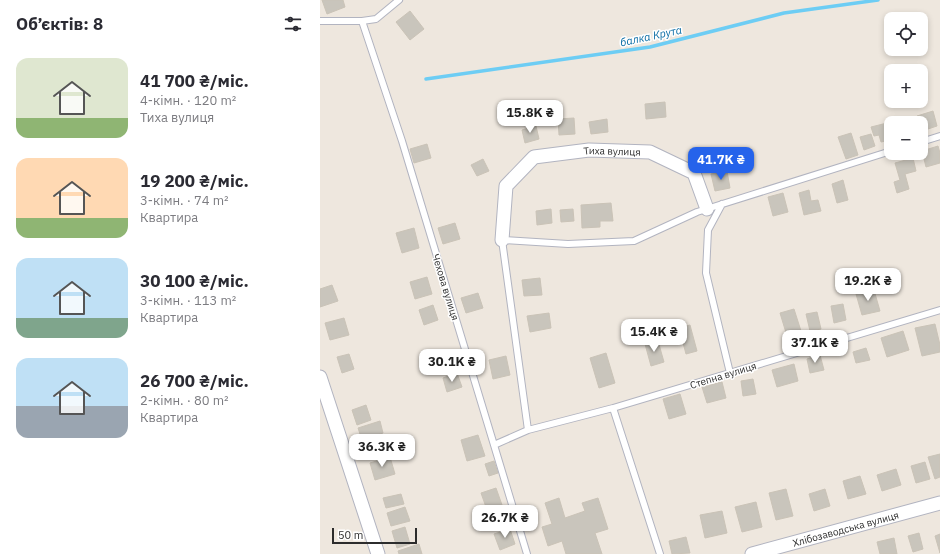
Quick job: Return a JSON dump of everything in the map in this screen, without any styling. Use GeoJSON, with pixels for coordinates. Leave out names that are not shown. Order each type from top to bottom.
{"type":"FeatureCollection","features":[{"type":"Feature","properties":{"kind":"street","name":"Тиха вулиця"},"geometry":{"type":"LineString","coordinates":[[502,240],[506,186],[534,157],[589,150],[650,152],[694,173],[707,209]]}},
{"type":"Feature","properties":{"kind":"street"},"geometry":{"type":"LineString","coordinates":[[320,377],[378,554]]}},
{"type":"Feature","properties":{"kind":"street","name":"Хлібозаводська вулиця"},"geometry":{"type":"LineString","coordinates":[[752,554],[940,504]]}},
{"type":"Feature","properties":{"kind":"lane"},"geometry":{"type":"LineString","coordinates":[[320,21],[362,21],[376,19],[400,0]]}},
{"type":"Feature","properties":{"kind":"lane","name":"Чехова вулиця"},"geometry":{"type":"LineString","coordinates":[[362,21],[402,141],[527,554]]}},
{"type":"Feature","properties":{"kind":"lane"},"geometry":{"type":"LineString","coordinates":[[928,140],[940,136]]}},
{"type":"Feature","properties":{"kind":"lane"},"geometry":{"type":"LineString","coordinates":[[528,430],[502,240],[568,244],[634,242],[697,212],[884,153]]}},
{"type":"Feature","properties":{"kind":"lane"},"geometry":{"type":"LineString","coordinates":[[722,204],[708,230],[706,273],[730,373]]}},
{"type":"Feature","properties":{"kind":"lane","name":"Степна вулиця"},"geometry":{"type":"LineString","coordinates":[[494,445],[528,430],[612,408],[940,310]]}},
{"type":"Feature","properties":{"kind":"lane"},"geometry":{"type":"LineString","coordinates":[[612,408],[660,554]]}},
{"type":"Feature","properties":{"kind":"building"},"geometry":{"type":"Polygon","coordinates":[[[322,0],[343,0],[345,7],[327,14],[322,0]]]}},
{"type":"Feature","properties":{"kind":"building"},"geometry":{"type":"Polygon","coordinates":[[[410,11],[424,29],[410,40],[396,22],[410,11]]]}},
{"type":"Feature","properties":{"kind":"building"},"geometry":{"type":"Polygon","coordinates":[[[665,102],[666,117],[646,119],[645,104],[665,102]]]}},
{"type":"Feature","properties":{"kind":"building"},"geometry":{"type":"Polygon","coordinates":[[[933,111],[937,126],[928,129],[928,116],[917,116],[933,111]]]}},
{"type":"Feature","properties":{"kind":"building"},"geometry":{"type":"Polygon","coordinates":[[[574,118],[575,134],[559,135],[558,119],[574,118]]]}},
{"type":"Feature","properties":{"kind":"building"},"geometry":{"type":"Polygon","coordinates":[[[607,119],[608,132],[591,134],[589,122],[607,119]]]}},
{"type":"Feature","properties":{"kind":"building"},"geometry":{"type":"Polygon","coordinates":[[[884,124],[884,141],[881,142],[879,135],[874,136],[871,127],[884,124]]]}},
{"type":"Feature","properties":{"kind":"building"},"geometry":{"type":"Polygon","coordinates":[[[536,126],[539,139],[525,143],[522,130],[536,126]]]}},
{"type":"Feature","properties":{"kind":"building"},"geometry":{"type":"Polygon","coordinates":[[[851,133],[858,155],[846,159],[838,137],[851,133]]]}},
{"type":"Feature","properties":{"kind":"building"},"geometry":{"type":"Polygon","coordinates":[[[871,134],[875,146],[864,150],[860,137],[871,134]]]}},
{"type":"Feature","properties":{"kind":"building"},"geometry":{"type":"Polygon","coordinates":[[[427,144],[431,158],[414,163],[410,149],[427,144]]]}},
{"type":"Feature","properties":{"kind":"building"},"geometry":{"type":"Polygon","coordinates":[[[938,146],[940,163],[926,167],[924,160],[928,160],[928,149],[938,146]]]}},
{"type":"Feature","properties":{"kind":"building"},"geometry":{"type":"Polygon","coordinates":[[[744,150],[748,161],[728,167],[724,157],[744,150]]]}},
{"type":"Feature","properties":{"kind":"building"},"geometry":{"type":"Polygon","coordinates":[[[483,159],[489,171],[477,176],[471,165],[483,159]]]}},
{"type":"Feature","properties":{"kind":"building"},"geometry":{"type":"Polygon","coordinates":[[[906,160],[913,160],[916,171],[905,174],[909,189],[897,193],[894,182],[900,180],[895,163],[906,160]]]}},
{"type":"Feature","properties":{"kind":"building"},"geometry":{"type":"Polygon","coordinates":[[[727,171],[730,188],[715,191],[711,174],[727,171]]]}},
{"type":"Feature","properties":{"kind":"building"},"geometry":{"type":"Polygon","coordinates":[[[843,180],[848,200],[837,203],[832,184],[843,180]]]}},
{"type":"Feature","properties":{"kind":"building"},"geometry":{"type":"Polygon","coordinates":[[[809,190],[811,201],[818,200],[821,211],[804,215],[799,193],[809,190]]]}},
{"type":"Feature","properties":{"kind":"building"},"geometry":{"type":"Polygon","coordinates":[[[783,193],[788,212],[773,216],[768,197],[783,193]]]}},
{"type":"Feature","properties":{"kind":"building"},"geometry":{"type":"Polygon","coordinates":[[[611,203],[613,221],[600,221],[600,227],[582,228],[581,205],[611,203]]]}},
{"type":"Feature","properties":{"kind":"building"},"geometry":{"type":"Polygon","coordinates":[[[551,209],[552,223],[537,225],[536,211],[551,209]]]}},
{"type":"Feature","properties":{"kind":"building"},"geometry":{"type":"Polygon","coordinates":[[[573,209],[574,221],[561,222],[560,210],[573,209]]]}},
{"type":"Feature","properties":{"kind":"building"},"geometry":{"type":"Polygon","coordinates":[[[455,223],[460,239],[443,244],[438,228],[455,223]]]}},
{"type":"Feature","properties":{"kind":"building"},"geometry":{"type":"Polygon","coordinates":[[[414,228],[419,248],[402,253],[396,233],[414,228]]]}},
{"type":"Feature","properties":{"kind":"building"},"geometry":{"type":"Polygon","coordinates":[[[427,277],[432,294],[415,299],[410,282],[427,277]]]}},
{"type":"Feature","properties":{"kind":"building"},"geometry":{"type":"Polygon","coordinates":[[[540,278],[542,295],[524,296],[522,280],[540,278]]]}},
{"type":"Feature","properties":{"kind":"building"},"geometry":{"type":"Polygon","coordinates":[[[332,285],[338,301],[320,307],[320,289],[332,285]]]}},
{"type":"Feature","properties":{"kind":"building"},"geometry":{"type":"Polygon","coordinates":[[[874,290],[880,311],[862,315],[856,294],[874,290]]]}},
{"type":"Feature","properties":{"kind":"building"},"geometry":{"type":"Polygon","coordinates":[[[478,293],[483,308],[466,313],[461,298],[478,293]]]}},
{"type":"Feature","properties":{"kind":"building"},"geometry":{"type":"Polygon","coordinates":[[[843,304],[846,320],[834,323],[831,306],[843,304]]]}},
{"type":"Feature","properties":{"kind":"building"},"geometry":{"type":"Polygon","coordinates":[[[433,305],[438,320],[424,325],[419,310],[433,305]]]}},
{"type":"Feature","properties":{"kind":"building"},"geometry":{"type":"Polygon","coordinates":[[[794,309],[801,331],[787,336],[780,313],[794,309]]]}},
{"type":"Feature","properties":{"kind":"building"},"geometry":{"type":"Polygon","coordinates":[[[817,312],[821,329],[810,331],[806,314],[817,312]]]}},
{"type":"Feature","properties":{"kind":"building"},"geometry":{"type":"Polygon","coordinates":[[[549,313],[551,328],[530,332],[527,316],[549,313]]]}},
{"type":"Feature","properties":{"kind":"building"},"geometry":{"type":"Polygon","coordinates":[[[344,318],[349,335],[330,340],[325,323],[344,318]]]}},
{"type":"Feature","properties":{"kind":"building"},"geometry":{"type":"Polygon","coordinates":[[[935,324],[940,345],[940,352],[922,356],[915,328],[935,324]]]}},
{"type":"Feature","properties":{"kind":"building"},"geometry":{"type":"Polygon","coordinates":[[[690,325],[697,351],[686,354],[679,328],[690,325]]]}},
{"type":"Feature","properties":{"kind":"building"},"geometry":{"type":"Polygon","coordinates":[[[903,331],[909,350],[887,357],[881,338],[903,331]]]}},
{"type":"Feature","properties":{"kind":"building"},"geometry":{"type":"Polygon","coordinates":[[[658,341],[664,362],[651,366],[645,344],[658,341]]]}},
{"type":"Feature","properties":{"kind":"building"},"geometry":{"type":"Polygon","coordinates":[[[866,348],[870,360],[856,363],[853,352],[866,348]]]}},
{"type":"Feature","properties":{"kind":"building"},"geometry":{"type":"Polygon","coordinates":[[[606,353],[615,383],[599,388],[590,358],[606,353]]]}},
{"type":"Feature","properties":{"kind":"building"},"geometry":{"type":"Polygon","coordinates":[[[349,354],[354,369],[342,373],[337,357],[349,354]]]}},
{"type":"Feature","properties":{"kind":"building"},"geometry":{"type":"Polygon","coordinates":[[[820,355],[824,370],[810,373],[807,359],[820,355]]]}},
{"type":"Feature","properties":{"kind":"building"},"geometry":{"type":"Polygon","coordinates":[[[506,356],[510,375],[493,379],[489,360],[506,356]]]}},
{"type":"Feature","properties":{"kind":"building"},"geometry":{"type":"Polygon","coordinates":[[[794,364],[798,381],[777,387],[772,370],[794,364]]]}},
{"type":"Feature","properties":{"kind":"building"},"geometry":{"type":"Polygon","coordinates":[[[457,373],[462,387],[447,392],[443,378],[457,373]]]}},
{"type":"Feature","properties":{"kind":"building"},"geometry":{"type":"Polygon","coordinates":[[[753,379],[756,394],[743,396],[741,381],[753,379]]]}},
{"type":"Feature","properties":{"kind":"building"},"geometry":{"type":"Polygon","coordinates":[[[722,382],[726,398],[707,403],[702,387],[722,382]]]}},
{"type":"Feature","properties":{"kind":"building"},"geometry":{"type":"Polygon","coordinates":[[[680,394],[686,414],[669,419],[663,399],[680,394]]]}},
{"type":"Feature","properties":{"kind":"building"},"geometry":{"type":"Polygon","coordinates":[[[366,405],[371,420],[357,425],[352,410],[366,405]]]}},
{"type":"Feature","properties":{"kind":"building"},"geometry":{"type":"Polygon","coordinates":[[[380,421],[383,433],[362,440],[358,428],[380,421]]]}},
{"type":"Feature","properties":{"kind":"building"},"geometry":{"type":"Polygon","coordinates":[[[478,435],[485,456],[467,461],[461,440],[478,435]]]}},
{"type":"Feature","properties":{"kind":"building"},"geometry":{"type":"Polygon","coordinates":[[[940,454],[940,477],[935,479],[928,457],[940,454]]]}},
{"type":"Feature","properties":{"kind":"building"},"geometry":{"type":"Polygon","coordinates":[[[390,457],[395,474],[375,480],[370,463],[390,457]]]}},
{"type":"Feature","properties":{"kind":"building"},"geometry":{"type":"Polygon","coordinates":[[[494,461],[498,473],[489,476],[485,464],[494,461]]]}},
{"type":"Feature","properties":{"kind":"building"},"geometry":{"type":"Polygon","coordinates":[[[925,462],[930,479],[916,483],[911,466],[925,462]]]}},
{"type":"Feature","properties":{"kind":"building"},"geometry":{"type":"Polygon","coordinates":[[[896,469],[901,485],[882,491],[877,475],[896,469]]]}},
{"type":"Feature","properties":{"kind":"building"},"geometry":{"type":"Polygon","coordinates":[[[860,476],[866,494],[848,499],[843,481],[860,476]]]}},
{"type":"Feature","properties":{"kind":"building"},"geometry":{"type":"Polygon","coordinates":[[[496,488],[507,519],[492,524],[481,493],[496,488]]]}},
{"type":"Feature","properties":{"kind":"building"},"geometry":{"type":"Polygon","coordinates":[[[786,489],[793,516],[776,520],[769,493],[786,489]]]}},
{"type":"Feature","properties":{"kind":"building"},"geometry":{"type":"Polygon","coordinates":[[[825,489],[830,506],[814,511],[809,494],[825,489]]]}},
{"type":"Feature","properties":{"kind":"building"},"geometry":{"type":"Polygon","coordinates":[[[401,494],[404,504],[386,508],[383,498],[401,494]]]}},
{"type":"Feature","properties":{"kind":"building"},"geometry":{"type":"Polygon","coordinates":[[[559,498],[565,518],[585,511],[582,503],[598,498],[608,529],[595,533],[602,554],[566,554],[562,541],[548,546],[542,527],[552,524],[545,503],[559,498]]]}},
{"type":"Feature","properties":{"kind":"building"},"geometry":{"type":"Polygon","coordinates":[[[756,502],[762,527],[742,532],[735,507],[756,502]]]}},
{"type":"Feature","properties":{"kind":"building"},"geometry":{"type":"Polygon","coordinates":[[[405,507],[410,521],[391,526],[387,513],[405,507]]]}},
{"type":"Feature","properties":{"kind":"building"},"geometry":{"type":"Polygon","coordinates":[[[722,511],[727,533],[705,538],[700,515],[722,511]]]}},
{"type":"Feature","properties":{"kind":"building"},"geometry":{"type":"Polygon","coordinates":[[[405,527],[410,544],[397,548],[392,531],[405,527]]]}},
{"type":"Feature","properties":{"kind":"building"},"geometry":{"type":"Polygon","coordinates":[[[510,529],[515,544],[500,550],[494,534],[510,529]]]}},
{"type":"Feature","properties":{"kind":"building"},"geometry":{"type":"Polygon","coordinates":[[[919,533],[923,549],[913,552],[908,536],[919,533]]]}},
{"type":"Feature","properties":{"kind":"building"},"geometry":{"type":"Polygon","coordinates":[[[940,534],[940,553],[935,536],[940,534]]]}},
{"type":"Feature","properties":{"kind":"building"},"geometry":{"type":"Polygon","coordinates":[[[686,537],[690,553],[672,554],[669,541],[686,537]]]}},
{"type":"Feature","properties":{"kind":"building"},"geometry":{"type":"Polygon","coordinates":[[[894,538],[897,554],[880,554],[877,542],[894,538]]]}},
{"type":"Feature","properties":{"kind":"building"},"geometry":{"type":"Polygon","coordinates":[[[419,544],[422,554],[399,554],[398,551],[419,544]]]}},
{"type":"Feature","properties":{"kind":"waterway","name":"балка Крута"},"geometry":{"type":"LineString","coordinates":[[426,79],[650,47],[784,13],[878,0]]}}]}
